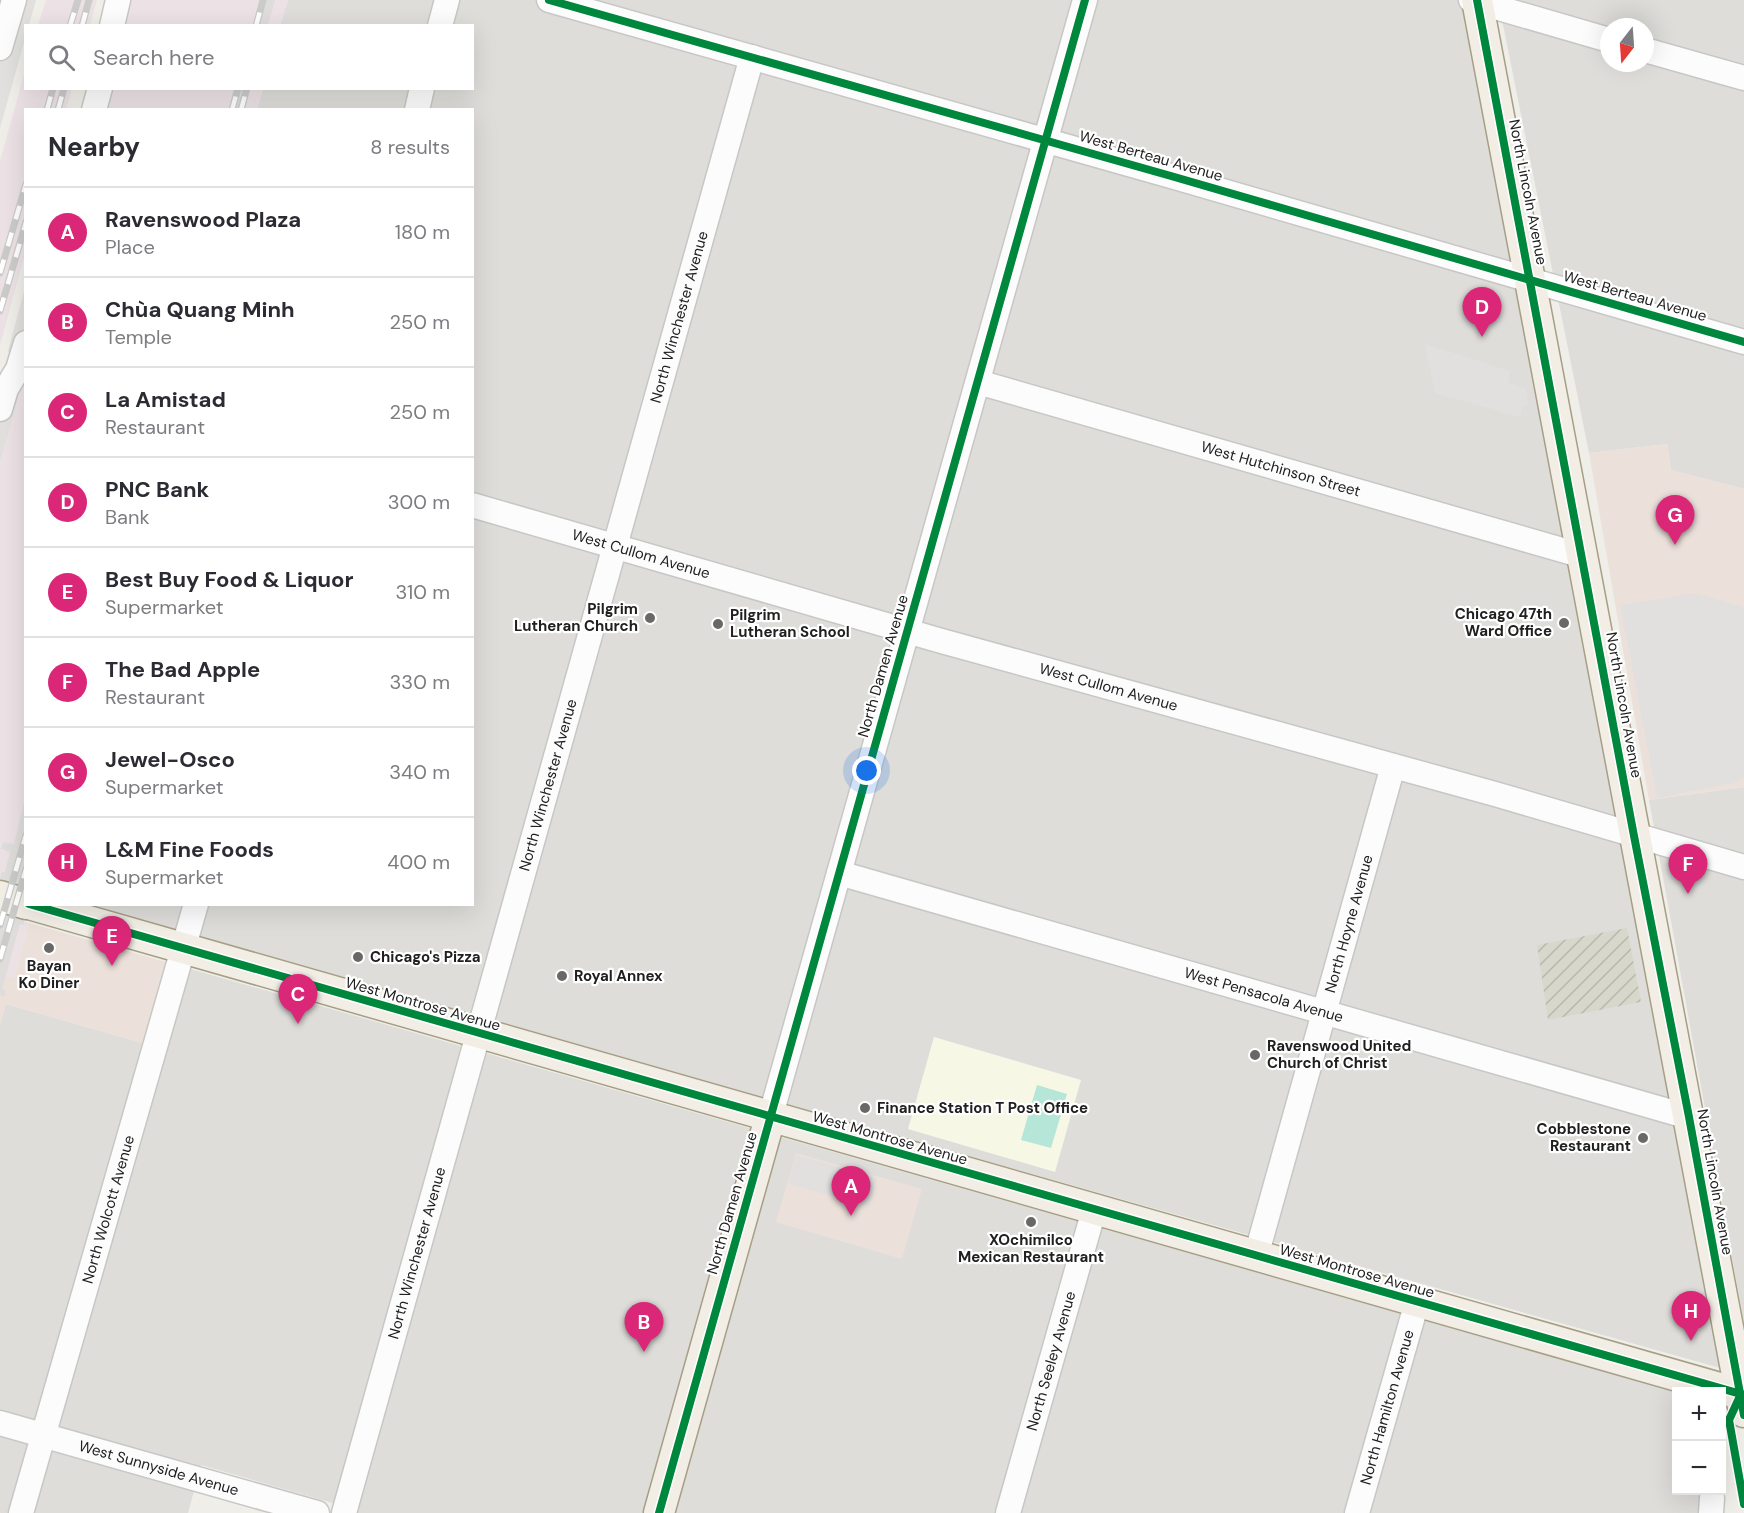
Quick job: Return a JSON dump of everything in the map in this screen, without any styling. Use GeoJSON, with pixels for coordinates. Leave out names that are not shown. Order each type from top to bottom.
{"type":"FeatureCollection","features":[{"type":"Feature","properties":{"kind":"main road","name":"North Lincoln Avenue"},"geometry":{"type":"LineString","coordinates":[[1475,1],[1531,280],[1634,836],[1742,1385]]}},
{"type":"Feature","properties":{"kind":"main road","name":"West Montrose Avenue"},"geometry":{"type":"LineString","coordinates":[[0,896],[24,903]]}},
{"type":"Feature","properties":{"kind":"main road","name":"West Montrose Avenue"},"geometry":{"type":"LineString","coordinates":[[34,906],[1417,1302],[1742,1385]]}},
{"type":"Feature","properties":{"kind":"main road","name":"North Damen Avenue"},"geometry":{"type":"LineString","coordinates":[[659,1513],[770,1118]]}},
{"type":"Feature","properties":{"kind":"street"},"geometry":{"type":"LineString","coordinates":[[0,48],[14,0]]}},
{"type":"Feature","properties":{"kind":"street"},"geometry":{"type":"LineString","coordinates":[[112,24],[118,0]]}},
{"type":"Feature","properties":{"kind":"street"},"geometry":{"type":"LineString","coordinates":[[441,24],[447,0]]}},
{"type":"Feature","properties":{"kind":"street","name":"North Damen Avenue"},"geometry":{"type":"LineString","coordinates":[[770,1118],[1085,0]]}},
{"type":"Feature","properties":{"kind":"street","name":"West Berteau Avenue"},"geometry":{"type":"LineString","coordinates":[[559,1],[1744,342]]}},
{"type":"Feature","properties":{"kind":"street"},"geometry":{"type":"LineString","coordinates":[[1475,1],[1600,37]]}},
{"type":"Feature","properties":{"kind":"street"},"geometry":{"type":"LineString","coordinates":[[1654,53],[1744,78]]}},
{"type":"Feature","properties":{"kind":"street","name":"North Winchester Avenue"},"geometry":{"type":"LineString","coordinates":[[344,1513],[752,57]]}},
{"type":"Feature","properties":{"kind":"street"},"geometry":{"type":"LineString","coordinates":[[95,108],[99,90]]}},
{"type":"Feature","properties":{"kind":"street"},"geometry":{"type":"LineString","coordinates":[[417,108],[422,90]]}},
{"type":"Feature","properties":{"kind":"street"},"geometry":{"type":"LineString","coordinates":[[0,409],[6,389],[18,369],[24,350]]}},
{"type":"Feature","properties":{"kind":"street","name":"West Hutchinson Street"},"geometry":{"type":"LineString","coordinates":[[978,382],[1583,556]]}},
{"type":"Feature","properties":{"kind":"street","name":"West Cullom Avenue"},"geometry":{"type":"LineString","coordinates":[[474,505],[908,631],[1393,766],[1744,867]]}},
{"type":"Feature","properties":{"kind":"street","name":"North Hoyne Avenue"},"geometry":{"type":"LineString","coordinates":[[1256,1256],[1393,766]]}},
{"type":"Feature","properties":{"kind":"street","name":"West Pensacola Avenue"},"geometry":{"type":"LineString","coordinates":[[839,873],[1689,1117]]}},
{"type":"Feature","properties":{"kind":"street","name":"North Wolcott Avenue"},"geometry":{"type":"LineString","coordinates":[[21,1513],[195,906]]}},
{"type":"Feature","properties":{"kind":"street","name":"North Seeley Avenue"},"geometry":{"type":"LineString","coordinates":[[1008,1513],[1094,1210]]}},
{"type":"Feature","properties":{"kind":"street","name":"North Hamilton Avenue"},"geometry":{"type":"LineString","coordinates":[[1357,1513],[1417,1302]]}},
{"type":"Feature","properties":{"kind":"street","name":"West Sunnyside Avenue"},"geometry":{"type":"LineString","coordinates":[[0,1423],[317,1513]]}},
{"type":"Feature","properties":{"kind":"shaded area"},"geometry":{"type":"Polygon","coordinates":[[[0,0],[36,0],[29,24],[24,24],[24,43],[0,128],[0,0]]]}},
{"type":"Feature","properties":{"kind":"shaded area"},"geometry":{"type":"Polygon","coordinates":[[[46,0],[97,0],[90,24],[38,24],[46,0]]]}},
{"type":"Feature","properties":{"kind":"shaded area"},"geometry":{"type":"Polygon","coordinates":[[[123,0],[288,0],[280,24],[117,24],[123,0]]]}},
{"type":"Feature","properties":{"kind":"shaded area"},"geometry":{"type":"Polygon","coordinates":[[[288,0],[1466,0],[1720,1368],[85,906],[474,906],[474,108],[257,108],[263,90],[474,90],[474,24],[280,24],[288,0]]]}},
{"type":"Feature","properties":{"kind":"shaded area"},"geometry":{"type":"Polygon","coordinates":[[[1498,0],[1744,0],[1744,489],[1671,470],[1667,444],[1589,453],[1498,0]]]}},
{"type":"Feature","properties":{"kind":"shaded area"},"geometry":{"type":"Polygon","coordinates":[[[24,75],[24,90],[72,90],[66,108],[24,108],[24,258],[0,345],[0,161],[24,75]]]}},
{"type":"Feature","properties":{"kind":"shaded area"},"geometry":{"type":"Polygon","coordinates":[[[105,90],[263,90],[257,108],[100,108],[105,90]]]}},
{"type":"Feature","properties":{"kind":"shaded area"},"geometry":{"type":"Polygon","coordinates":[[[24,292],[24,370],[8,351],[24,292]]]}},
{"type":"Feature","properties":{"kind":"shaded area"},"geometry":{"type":"Polygon","coordinates":[[[1425,344],[1510,371],[1508,383],[1526,389],[1528,405],[1523,406],[1520,417],[1435,393],[1425,344]]]}},
{"type":"Feature","properties":{"kind":"shaded area"},"geometry":{"type":"Polygon","coordinates":[[[24,376],[24,889],[0,881],[0,429],[24,376]]]}},
{"type":"Feature","properties":{"kind":"shaded area"},"geometry":{"type":"Polygon","coordinates":[[[18,398],[0,462],[0,409],[2,403],[18,398]]]}},
{"type":"Feature","properties":{"kind":"shaded area"},"geometry":{"type":"Polygon","coordinates":[[[1667,444],[1671,470],[1744,489],[1744,787],[1649,800],[1589,453],[1667,444]]]}},
{"type":"Feature","properties":{"kind":"shaded area"},"geometry":{"type":"Polygon","coordinates":[[[1696,593],[1744,607],[1744,778],[1734,783],[1657,798],[1620,605],[1696,593]]]}},
{"type":"Feature","properties":{"kind":"shaded area"},"geometry":{"type":"Polygon","coordinates":[[[1744,787],[1744,1323],[1649,800],[1744,787]]]}},
{"type":"Feature","properties":{"kind":"shaded area"},"geometry":{"type":"Polygon","coordinates":[[[0,914],[29,923],[14,978],[0,975],[0,914]]]}},
{"type":"Feature","properties":{"kind":"shaded area"},"geometry":{"type":"Polygon","coordinates":[[[29,923],[166,962],[143,1043],[6,1004],[0,1025],[0,975],[14,978],[29,923]]]}},
{"type":"Feature","properties":{"kind":"shaded area"},"geometry":{"type":"Polygon","coordinates":[[[1627,928],[1641,1002],[1548,1020],[1537,945],[1627,928]]]}},
{"type":"Feature","properties":{"kind":"shaded area"},"geometry":{"type":"Polygon","coordinates":[[[166,962],[1672,1391],[1672,1495],[1717,1495],[1711,1513],[357,1513],[357,1510],[201,1465],[188,1513],[0,1513],[0,1025],[6,1004],[143,1043],[166,962]]]}},
{"type":"Feature","properties":{"kind":"shaded area"},"geometry":{"type":"Polygon","coordinates":[[[934,1037],[1081,1080],[1055,1172],[908,1129],[934,1037]]]}},
{"type":"Feature","properties":{"kind":"shaded area"},"geometry":{"type":"Polygon","coordinates":[[[796,1153],[922,1189],[902,1259],[776,1222],[796,1153]]]}},
{"type":"Feature","properties":{"kind":"shaded area"},"geometry":{"type":"Polygon","coordinates":[[[796,1155],[877,1178],[869,1206],[788,1184],[796,1155]]]}},
{"type":"Feature","properties":{"kind":"green space"},"geometry":{"type":"Polygon","coordinates":[[[1037,1085],[1067,1094],[1051,1148],[1021,1140],[1037,1085]]]}},
{"type":"Feature","properties":{"kind":"pier"},"geometry":{"type":"Polygon","coordinates":[[[260,0],[275,0],[268,24],[253,24],[260,0]]]}},
{"type":"Feature","properties":{"kind":"pier"},"geometry":{"type":"Polygon","coordinates":[[[235,90],[250,90],[244,108],[229,108],[235,90]]]}},
{"type":"Feature","properties":{"kind":"pier"},"geometry":{"type":"Polygon","coordinates":[[[24,802],[25,917],[23,925],[20,924],[2,989],[6,990],[4,997],[0,995],[0,889],[2,882],[0,879],[2,872],[5,872],[10,852],[1,849],[3,842],[14,844],[24,802]]]}},
{"type":"Feature","properties":{"kind":"railway"},"geometry":{"type":"LineString","coordinates":[[71,24],[78,0]]}},
{"type":"Feature","properties":{"kind":"railway"},"geometry":{"type":"LineString","coordinates":[[83,24],[89,0]]}},
{"type":"Feature","properties":{"kind":"railway"},"geometry":{"type":"LineString","coordinates":[[257,24],[263,0]]}},
{"type":"Feature","properties":{"kind":"railway"},"geometry":{"type":"LineString","coordinates":[[48,108],[52,90]]}},
{"type":"Feature","properties":{"kind":"railway"},"geometry":{"type":"LineString","coordinates":[[59,108],[63,90]]}},
{"type":"Feature","properties":{"kind":"railway"},"geometry":{"type":"LineString","coordinates":[[233,108],[237,90]]}},
{"type":"Feature","properties":{"kind":"railway"},"geometry":{"type":"LineString","coordinates":[[242,108],[246,90]]}},
{"type":"Feature","properties":{"kind":"railway"},"geometry":{"type":"LineString","coordinates":[[0,273],[24,191]]}},
{"type":"Feature","properties":{"kind":"railway"},"geometry":{"type":"LineString","coordinates":[[0,311],[24,229]]}},
{"type":"Feature","properties":{"kind":"railway"},"geometry":{"type":"LineString","coordinates":[[0,925],[24,842]]}},
{"type":"Feature","properties":{"kind":"railway"},"geometry":{"type":"LineString","coordinates":[[0,959],[24,876]]}},
{"type":"Feature","properties":{"kind":"cycle path"},"geometry":{"type":"LineString","coordinates":[[549,0],[1171,176],[1744,342]]}},
{"type":"Feature","properties":{"kind":"cycle path"},"geometry":{"type":"LineString","coordinates":[[659,1513],[1085,0]]}},
{"type":"Feature","properties":{"kind":"cycle path"},"geometry":{"type":"LineString","coordinates":[[1477,0],[1744,1415]]}},
{"type":"Feature","properties":{"kind":"cycle path"},"geometry":{"type":"LineString","coordinates":[[36,906],[1744,1395]]}},
{"type":"Feature","properties":{"kind":"cycle path"},"geometry":{"type":"LineString","coordinates":[[1741,1394],[1729,1420],[1744,1504]]}},
{"type":"Feature","properties":{"kind":"place","name":"PNC Bank"},"geometry":{"type":"Point","coordinates":[1482,337]}},
{"type":"Feature","properties":{"kind":"place","name":"Jewel-Osco"},"geometry":{"type":"Point","coordinates":[1675,545]}},
{"type":"Feature","properties":{"kind":"place","name":"Pilgrim Lutheran Church"},"geometry":{"type":"Point","coordinates":[650,618]}},
{"type":"Feature","properties":{"kind":"place","name":"Chicago 47th Ward Office"},"geometry":{"type":"Point","coordinates":[1564,623]}},
{"type":"Feature","properties":{"kind":"place","name":"Pilgrim Lutheran School"},"geometry":{"type":"Point","coordinates":[718,624]}},
{"type":"Feature","properties":{"kind":"place","name":"The Bad Apple"},"geometry":{"type":"Point","coordinates":[1688,894]}},
{"type":"Feature","properties":{"kind":"place","name":"Bayan Ko Diner"},"geometry":{"type":"Point","coordinates":[49,948]}},
{"type":"Feature","properties":{"kind":"place","name":"Chicago's Pizza"},"geometry":{"type":"Point","coordinates":[358,957]}},
{"type":"Feature","properties":{"kind":"place","name":"Best Buy Food & Liquor"},"geometry":{"type":"Point","coordinates":[112,966]}},
{"type":"Feature","properties":{"kind":"place","name":"Royal Annex"},"geometry":{"type":"Point","coordinates":[562,976]}},
{"type":"Feature","properties":{"kind":"place","name":"La Amistad"},"geometry":{"type":"Point","coordinates":[298,1024]}},
{"type":"Feature","properties":{"kind":"place","name":"Ravenswood United Church of Christ"},"geometry":{"type":"Point","coordinates":[1255,1055]}},
{"type":"Feature","properties":{"kind":"place","name":"Finance Station T Post Office"},"geometry":{"type":"Point","coordinates":[865,1108]}},
{"type":"Feature","properties":{"kind":"place","name":"Cobblestone Restaurant"},"geometry":{"type":"Point","coordinates":[1643,1138]}},
{"type":"Feature","properties":{"kind":"place","name":"Ravenswood Plaza"},"geometry":{"type":"Point","coordinates":[851,1216]}},
{"type":"Feature","properties":{"kind":"place","name":"XOchimilco Mexican Restaurant"},"geometry":{"type":"Point","coordinates":[1031,1222]}},
{"type":"Feature","properties":{"kind":"place","name":"L&M Fine Foods"},"geometry":{"type":"Point","coordinates":[1691,1341]}},
{"type":"Feature","properties":{"kind":"place","name":"Chùa Quang Minh"},"geometry":{"type":"Point","coordinates":[644,1352]}}]}
